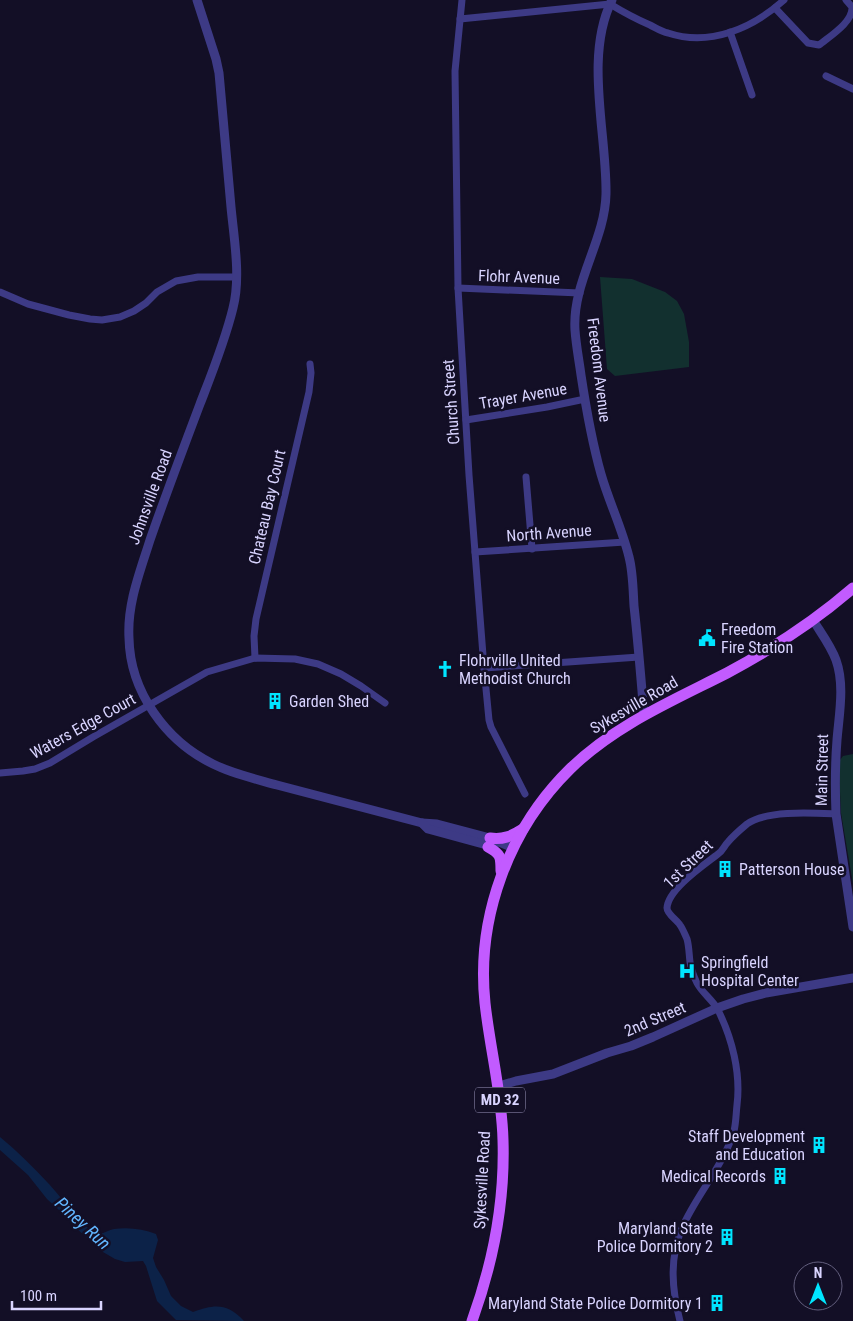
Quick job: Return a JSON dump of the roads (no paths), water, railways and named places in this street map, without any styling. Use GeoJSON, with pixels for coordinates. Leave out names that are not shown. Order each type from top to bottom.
{"type":"FeatureCollection","features":[{"type":"Feature","properties":{"kind":"main road","name":"Sykesville Road"},"geometry":{"type":"LineString","coordinates":[[472,1321],[492,1254],[501,1201],[503,1140],[499,1086],[488,1028],[484,950],[492,906],[513,848],[537,808],[554,786],[588,752],[624,726],[761,654],[813,620],[853,588]]}},
{"type":"Feature","properties":{"kind":"main road"},"geometry":{"type":"LineString","coordinates":[[501,878],[500,856],[489,842],[511,836],[524,828]]}},
{"type":"Feature","properties":{"kind":"street","name":"Johnsville Road"},"geometry":{"type":"LineString","coordinates":[[197,0],[218,73],[233,225],[236,277],[234,307],[215,365],[156,522],[135,587],[131,604],[128,639],[138,684],[148,705],[158,719],[182,744],[200,758],[215,766],[422,823],[437,824],[489,842],[513,848]]}},
{"type":"Feature","properties":{"kind":"street","name":"Church Street"},"geometry":{"type":"LineString","coordinates":[[462,0],[455,71],[458,288],[484,668],[491,727],[526,794]]}},
{"type":"Feature","properties":{"kind":"street"},"geometry":{"type":"LineString","coordinates":[[460,19],[611,2],[626,14],[667,33],[695,38],[714,37],[754,22],[784,0]]}},
{"type":"Feature","properties":{"kind":"street"},"geometry":{"type":"LineString","coordinates":[[775,8],[808,44],[818,45],[836,31],[852,14],[852,7],[846,0]]}},
{"type":"Feature","properties":{"kind":"street","name":"Freedom Avenue"},"geometry":{"type":"LineString","coordinates":[[611,2],[600,38],[598,62],[605,173],[605,208],[599,236],[580,292],[575,329],[585,400],[602,475],[630,560],[644,715]]}},
{"type":"Feature","properties":{"kind":"street"},"geometry":{"type":"LineString","coordinates":[[730,32],[752,95]]}},
{"type":"Feature","properties":{"kind":"street"},"geometry":{"type":"LineString","coordinates":[[826,76],[853,88]]}},
{"type":"Feature","properties":{"kind":"street"},"geometry":{"type":"LineString","coordinates":[[0,292],[28,304],[69,315],[102,320],[120,317],[134,311],[157,292],[176,281],[198,278],[236,277]]}},
{"type":"Feature","properties":{"kind":"street","name":"Flohr Avenue"},"geometry":{"type":"LineString","coordinates":[[458,288],[580,292]]}},
{"type":"Feature","properties":{"kind":"street","name":"Chateau Bay Court"},"geometry":{"type":"LineString","coordinates":[[255,658],[254,636],[256,619],[309,392],[311,380],[310,364]]}},
{"type":"Feature","properties":{"kind":"street","name":"Trayer Avenue"},"geometry":{"type":"LineString","coordinates":[[466,420],[585,400]]}},
{"type":"Feature","properties":{"kind":"street"},"geometry":{"type":"LineString","coordinates":[[526,477],[532,549]]}},
{"type":"Feature","properties":{"kind":"street","name":"North Avenue"},"geometry":{"type":"LineString","coordinates":[[475,552],[625,542]]}},
{"type":"Feature","properties":{"kind":"street","name":"Main Street"},"geometry":{"type":"LineString","coordinates":[[813,620],[836,658],[840,673],[835,771],[836,814],[853,926]]}},
{"type":"Feature","properties":{"kind":"street"},"geometry":{"type":"LineString","coordinates":[[484,668],[639,657]]}},
{"type":"Feature","properties":{"kind":"street","name":"Waters Edge Court"},"geometry":{"type":"LineString","coordinates":[[0,772],[35,769],[50,763],[206,672],[255,658],[295,659],[318,664],[341,674],[385,703]]}},
{"type":"Feature","properties":{"kind":"street","name":"1st Street"},"geometry":{"type":"LineString","coordinates":[[680,1321],[672,1277],[676,1247],[687,1218],[723,1156],[734,1131],[738,1082],[734,1055],[717,1008],[698,985],[690,964],[687,940],[680,925],[668,911],[667,907],[673,892],[693,873],[721,852],[728,842],[748,823],[781,814],[836,814]]}},
{"type":"Feature","properties":{"kind":"street","name":"2nd Street"},"geometry":{"type":"LineString","coordinates":[[499,1086],[553,1074],[607,1052],[631,1046],[717,1008],[743,999],[766,993],[853,978]]}},
{"type":"Feature","properties":{"kind":"water","name":"Piney Run"},"geometry":{"type":"Polygon","coordinates":[[[0,1137],[37,1171],[91,1231],[101,1233],[114,1229],[130,1228],[156,1234],[158,1240],[153,1258],[156,1267],[171,1296],[181,1306],[193,1312],[214,1307],[226,1308],[244,1321],[176,1320],[157,1301],[143,1261],[125,1262],[103,1252],[76,1228],[47,1199],[28,1175],[0,1150],[0,1137]]]}},
{"type":"Feature","properties":{"kind":"place","name":"Freedom Fire Station"},"geometry":{"type":"Point","coordinates":[707,638]}},
{"type":"Feature","properties":{"kind":"place","name":"Flohrville United Methodist Church"},"geometry":{"type":"Point","coordinates":[445,669]}},
{"type":"Feature","properties":{"kind":"place","name":"Garden Shed"},"geometry":{"type":"Point","coordinates":[275,701]}},
{"type":"Feature","properties":{"kind":"place","name":"Patterson House"},"geometry":{"type":"Point","coordinates":[725,869]}},
{"type":"Feature","properties":{"kind":"place","name":"Springfield Hospital Center"},"geometry":{"type":"Point","coordinates":[687,971]}},
{"type":"Feature","properties":{"kind":"place","name":"Staff Development and Education"},"geometry":{"type":"Point","coordinates":[819,1145]}},
{"type":"Feature","properties":{"kind":"place","name":"Medical Records"},"geometry":{"type":"Point","coordinates":[780,1176]}},
{"type":"Feature","properties":{"kind":"place","name":"Maryland State Police Dormitory 2"},"geometry":{"type":"Point","coordinates":[727,1237]}},
{"type":"Feature","properties":{"kind":"place","name":"Maryland State Police Dormitory 1"},"geometry":{"type":"Point","coordinates":[717,1303]}}]}
